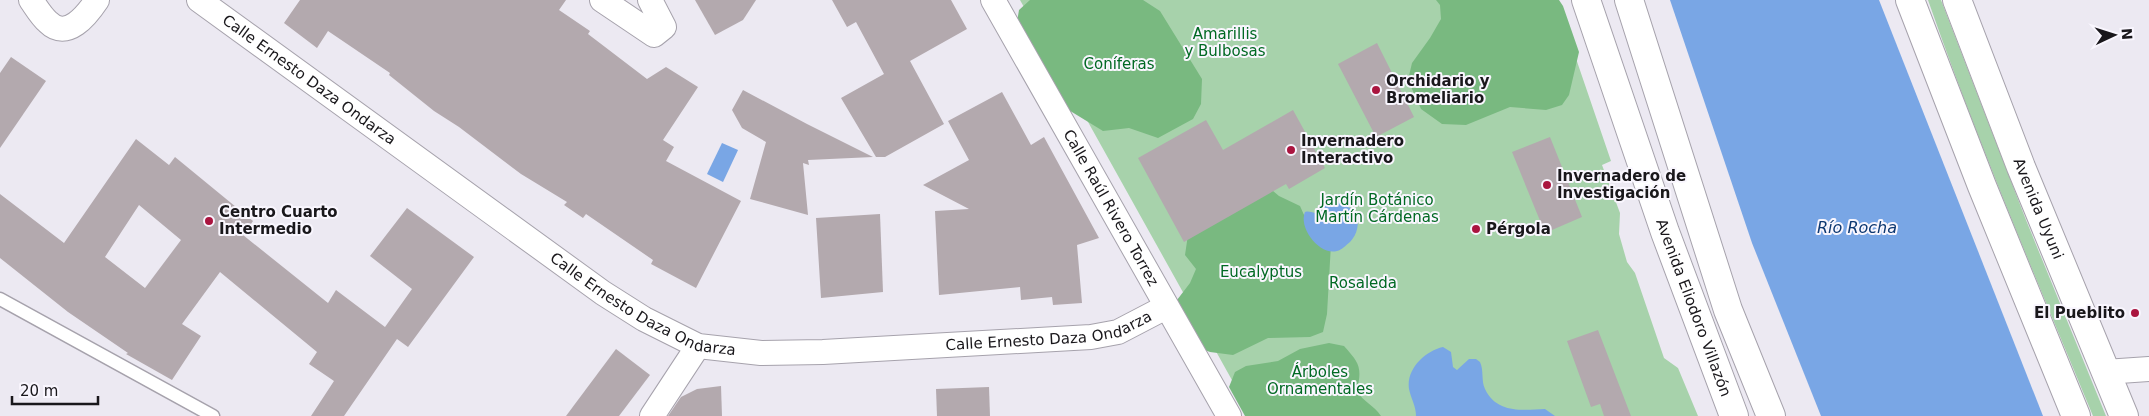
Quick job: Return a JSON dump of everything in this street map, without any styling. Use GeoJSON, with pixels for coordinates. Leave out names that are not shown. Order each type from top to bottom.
{"type":"FeatureCollection","features":[{"type":"Feature","properties":{"kind":"main road","name":"Avenida Eliodoro Villazón"},"geometry":{"type":"LineString","coordinates":[[1586,0],[1665,232],[1734,416]]}},
{"type":"Feature","properties":{"kind":"main road","name":"Avenida Eliodoro Villazón"},"geometry":{"type":"LineString","coordinates":[[1629,0],[1728,310],[1770,416]]}},
{"type":"Feature","properties":{"kind":"main road"},"geometry":{"type":"LineString","coordinates":[[1910,0],[1982,186],[2076,416]]}},
{"type":"Feature","properties":{"kind":"main road","name":"Avenida Uyuni"},"geometry":{"type":"LineString","coordinates":[[1957,0],[2021,167],[2124,416]]}},
{"type":"Feature","properties":{"kind":"street"},"geometry":{"type":"LineString","coordinates":[[31,0],[48,22],[56,28],[75,26],[84,18],[97,0]]}},
{"type":"Feature","properties":{"kind":"street","name":"Calle Ernesto Daza Ondarza"},"geometry":{"type":"LineString","coordinates":[[199,0],[603,293],[644,319],[698,346],[762,353],[823,352],[1091,337],[1118,332],[1166,307]]}},
{"type":"Feature","properties":{"kind":"street"},"geometry":{"type":"LineString","coordinates":[[602,0],[654,36],[664,26],[650,0]]}},
{"type":"Feature","properties":{"kind":"street","name":"Calle Raúl Rivero Torrez"},"geometry":{"type":"LineString","coordinates":[[993,0],[1229,416]]}},
{"type":"Feature","properties":{"kind":"street"},"geometry":{"type":"LineString","coordinates":[[652,416],[698,346]]}},
{"type":"Feature","properties":{"kind":"street"},"geometry":{"type":"LineString","coordinates":[[2105,372],[2149,368]]}},
{"type":"Feature","properties":{"kind":"lane"},"geometry":{"type":"LineString","coordinates":[[0,299],[213,416]]}},
{"type":"Feature","properties":{"kind":"green space","name":"Jardín Botánico Martín Cárdenas"},"geometry":{"type":"Polygon","coordinates":[[[1020,0],[1556,0],[1611,161],[1602,165],[1620,213],[1619,234],[1627,262],[1635,273],[1664,358],[1678,368],[1698,416],[1252,416],[1020,0]]]}},
{"type":"Feature","properties":{"kind":"green space","name":"Coníferas"},"geometry":{"type":"Polygon","coordinates":[[[1030,0],[1143,0],[1160,11],[1202,79],[1201,104],[1193,119],[1158,138],[1129,128],[1103,131],[1067,109],[1016,28],[1019,10],[1030,0]]]}},
{"type":"Feature","properties":{"kind":"green space"},"geometry":{"type":"Polygon","coordinates":[[[1436,0],[1559,0],[1563,6],[1579,52],[1569,95],[1562,105],[1546,110],[1510,107],[1466,125],[1442,124],[1421,109],[1408,80],[1412,63],[1441,19],[1440,5],[1436,0]]]}},
{"type":"Feature","properties":{"kind":"green space"},"geometry":{"type":"Polygon","coordinates":[[[1928,0],[1941,0],[2026,220],[2106,416],[2093,416],[1987,157],[1928,0]]]}},
{"type":"Feature","properties":{"kind":"green space","name":"Eucalyptus"},"geometry":{"type":"Polygon","coordinates":[[[1266,185],[1279,196],[1300,206],[1309,226],[1331,244],[1327,314],[1323,332],[1310,337],[1268,338],[1233,355],[1210,352],[1197,347],[1183,321],[1177,300],[1190,283],[1196,269],[1185,255],[1189,228],[1266,185]]]}},
{"type":"Feature","properties":{"kind":"green space","name":"Árboles Ornamentales"},"geometry":{"type":"Polygon","coordinates":[[[1329,343],[1344,346],[1353,357],[1359,371],[1357,391],[1381,416],[1245,416],[1229,387],[1235,372],[1246,366],[1278,361],[1300,349],[1329,343]]]}},
{"type":"Feature","properties":{"kind":"water","name":"Río Rocha"},"geometry":{"type":"Polygon","coordinates":[[[1670,0],[1879,0],[2043,416],[1821,416],[1752,243],[1670,0]]]}},
{"type":"Feature","properties":{"kind":"water"},"geometry":{"type":"Polygon","coordinates":[[[722,143],[738,150],[723,182],[707,174],[722,143]]]}},
{"type":"Feature","properties":{"kind":"water"},"geometry":{"type":"Polygon","coordinates":[[[1328,199],[1357,213],[1358,224],[1355,235],[1350,242],[1337,251],[1330,251],[1318,245],[1312,239],[1305,226],[1305,212],[1323,214],[1325,202],[1328,199]]]}},
{"type":"Feature","properties":{"kind":"water"},"geometry":{"type":"Polygon","coordinates":[[[1443,347],[1451,352],[1453,367],[1457,370],[1469,359],[1476,359],[1480,362],[1485,389],[1496,403],[1511,409],[1545,409],[1555,416],[1416,416],[1409,389],[1411,375],[1418,362],[1430,352],[1443,347]]]}},
{"type":"Feature","properties":{"kind":"building"},"geometry":{"type":"Polygon","coordinates":[[[300,0],[566,0],[559,10],[590,31],[588,34],[647,79],[666,67],[698,87],[663,140],[674,147],[666,161],[741,201],[696,288],[651,264],[653,260],[586,214],[583,218],[564,205],[567,202],[521,174],[459,127],[434,111],[389,75],[390,73],[328,31],[317,48],[284,23],[300,0]]]}},
{"type":"Feature","properties":{"kind":"building"},"geometry":{"type":"Polygon","coordinates":[[[695,0],[756,0],[743,20],[715,35],[695,0]]]}},
{"type":"Feature","properties":{"kind":"building"},"geometry":{"type":"Polygon","coordinates":[[[832,0],[951,0],[967,29],[910,61],[944,124],[885,157],[876,157],[841,98],[884,74],[856,22],[847,27],[832,0]]]}},
{"type":"Feature","properties":{"kind":"building","name":"Orchidario y Bromeliario"},"geometry":{"type":"Polygon","coordinates":[[[1377,43],[1414,117],[1376,137],[1338,64],[1377,43]]]}},
{"type":"Feature","properties":{"kind":"building"},"geometry":{"type":"Polygon","coordinates":[[[11,57],[46,81],[0,148],[0,73],[11,57]]]}},
{"type":"Feature","properties":{"kind":"building"},"geometry":{"type":"Polygon","coordinates":[[[743,90],[873,157],[808,160],[809,165],[803,163],[808,215],[750,199],[766,142],[742,128],[732,110],[743,90]]]}},
{"type":"Feature","properties":{"kind":"building"},"geometry":{"type":"Polygon","coordinates":[[[1002,92],[1031,145],[1044,137],[1099,238],[1077,245],[1082,303],[1053,305],[1052,297],[1021,300],[1020,287],[939,295],[935,211],[969,209],[923,185],[969,160],[948,121],[1002,92]]]}},
{"type":"Feature","properties":{"kind":"building"},"geometry":{"type":"Polygon","coordinates":[[[1293,110],[1325,168],[1289,189],[1286,184],[1184,242],[1138,158],[1206,120],[1223,150],[1293,110]]]}},
{"type":"Feature","properties":{"kind":"building","name":"Invernadero de Investigación"},"geometry":{"type":"Polygon","coordinates":[[[1550,137],[1582,217],[1545,233],[1512,152],[1550,137]]]}},
{"type":"Feature","properties":{"kind":"building"},"geometry":{"type":"Polygon","coordinates":[[[136,139],[169,165],[175,157],[253,221],[243,235],[328,303],[336,290],[385,327],[412,289],[370,256],[407,208],[474,257],[408,347],[397,339],[344,416],[311,416],[334,381],[309,364],[317,352],[220,272],[182,324],[201,336],[172,380],[126,354],[128,353],[68,312],[0,258],[0,194],[64,243],[136,139]],[[139,205],[105,257],[145,288],[181,240],[139,205]]]}},
{"type":"Feature","properties":{"kind":"building"},"geometry":{"type":"Polygon","coordinates":[[[880,214],[883,292],[821,298],[816,218],[880,214]]]}},
{"type":"Feature","properties":{"kind":"building"},"geometry":{"type":"Polygon","coordinates":[[[1598,330],[1631,416],[1604,416],[1600,404],[1591,407],[1567,341],[1598,330]]]}},
{"type":"Feature","properties":{"kind":"building"},"geometry":{"type":"Polygon","coordinates":[[[616,349],[650,375],[619,416],[566,416],[616,349]]]}},
{"type":"Feature","properties":{"kind":"building"},"geometry":{"type":"Polygon","coordinates":[[[721,386],[722,416],[668,416],[681,397],[697,389],[721,386]]]}},
{"type":"Feature","properties":{"kind":"building"},"geometry":{"type":"Polygon","coordinates":[[[989,387],[990,416],[937,416],[936,389],[989,387]]]}},
{"type":"Feature","properties":{"kind":"place","name":"Orchidario y Bromeliario"},"geometry":{"type":"Point","coordinates":[1376,90]}},
{"type":"Feature","properties":{"kind":"place","name":"Invernadero Interactivo"},"geometry":{"type":"Point","coordinates":[1291,150]}},
{"type":"Feature","properties":{"kind":"place","name":"Invernadero de Investigación"},"geometry":{"type":"Point","coordinates":[1547,185]}},
{"type":"Feature","properties":{"kind":"place","name":"Centro Cuarto Intermedio"},"geometry":{"type":"Point","coordinates":[209,221]}},
{"type":"Feature","properties":{"kind":"place","name":"Pérgola"},"geometry":{"type":"Point","coordinates":[1476,229]}},
{"type":"Feature","properties":{"kind":"place","name":"El Pueblito"},"geometry":{"type":"Point","coordinates":[2135,313]}},
{"type":"Feature","properties":{"kind":"park label","name":"Amarillis y Bulbosas"},"geometry":{"type":"Point","coordinates":[1225,42]}},
{"type":"Feature","properties":{"kind":"park label","name":"Rosaleda"},"geometry":{"type":"Point","coordinates":[1363,283]}}]}
